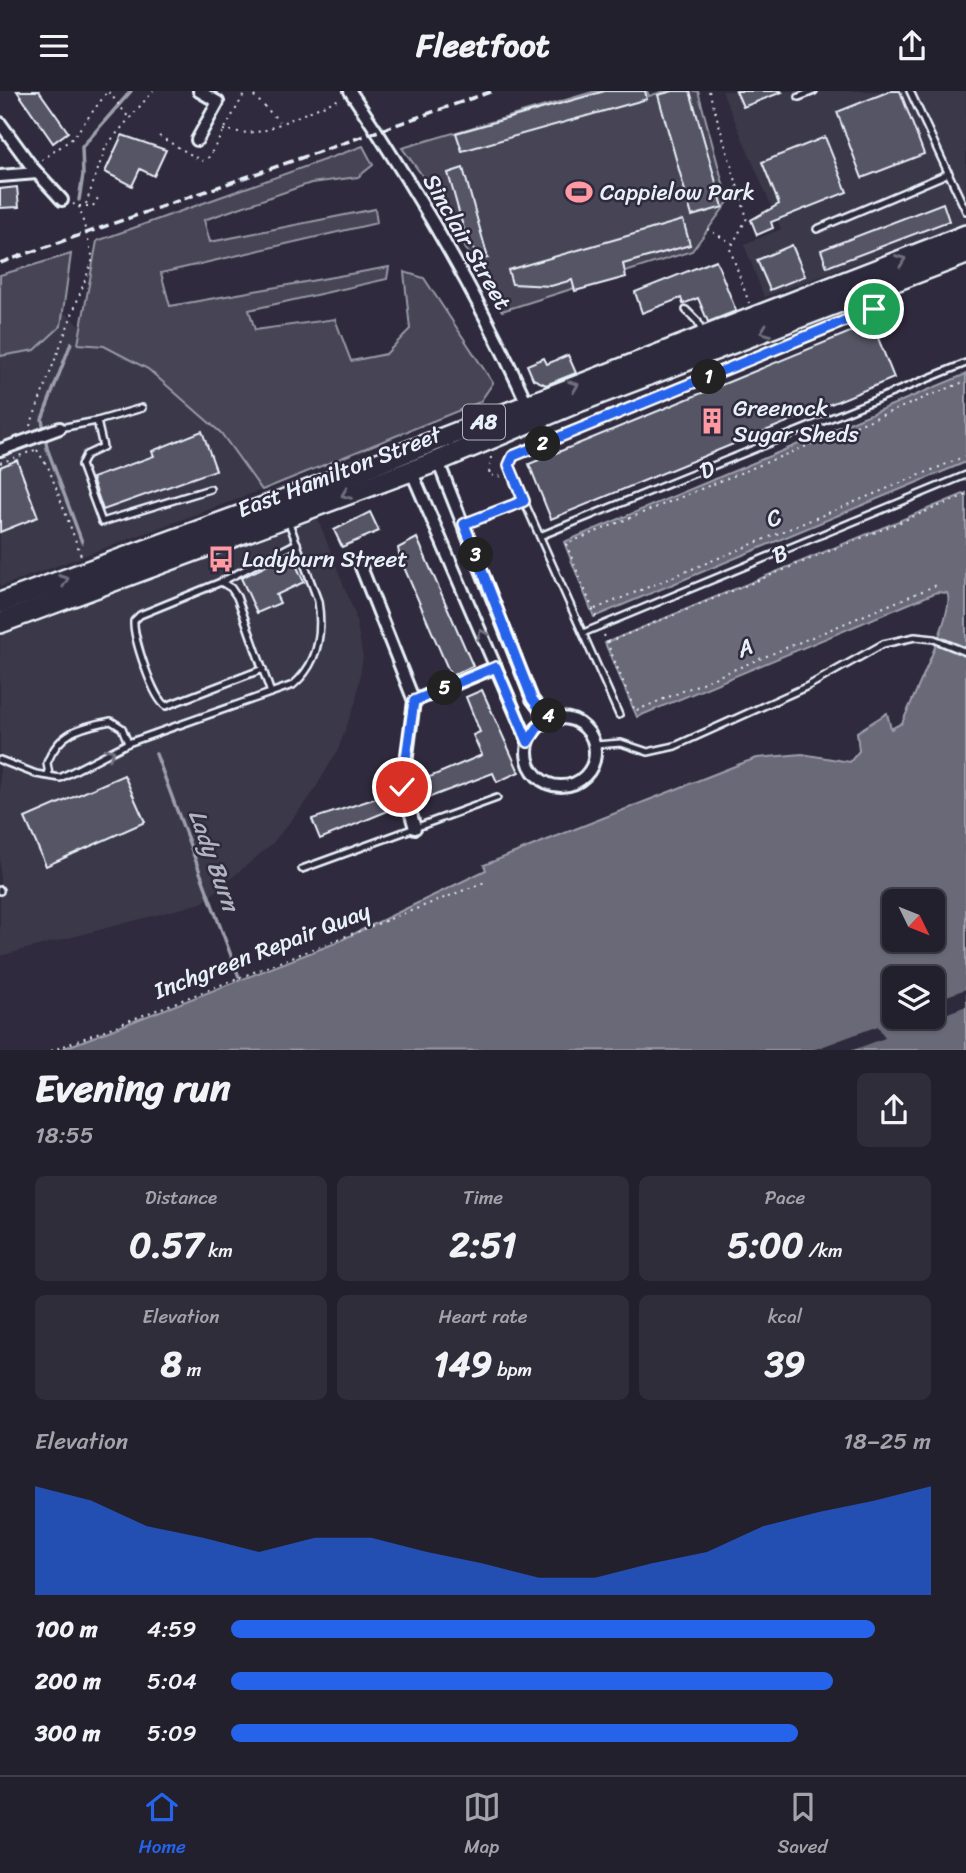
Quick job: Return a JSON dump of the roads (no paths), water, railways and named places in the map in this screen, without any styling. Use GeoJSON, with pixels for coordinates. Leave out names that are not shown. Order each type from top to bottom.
{"type":"FeatureCollection","features":[{"type":"Feature","properties":{"kind":"highway","name":"East Hamilton Street"},"geometry":{"type":"LineString","coordinates":[[0,622],[406,460],[431,442],[531,413],[791,312],[966,235]]}},
{"type":"Feature","properties":{"kind":"highway","name":"East Hamilton Street"},"geometry":{"type":"LineString","coordinates":[[406,460],[438,461],[531,413],[704,336],[754,317],[791,312],[966,254]]}},
{"type":"Feature","properties":{"kind":"highway","name":"East Hamilton Street"},"geometry":{"type":"LineString","coordinates":[[0,603],[284,509]]}},
{"type":"Feature","properties":{"kind":"street"},"geometry":{"type":"LineString","coordinates":[[197,140],[218,102],[200,91]]}},
{"type":"Feature","properties":{"kind":"street","name":"Sinclair Street"},"geometry":{"type":"LineString","coordinates":[[355,92],[493,330],[531,413]]}},
{"type":"Feature","properties":{"kind":"street"},"geometry":{"type":"LineString","coordinates":[[0,123],[35,170],[62,200]]}},
{"type":"Feature","properties":{"kind":"street"},"geometry":{"type":"LineString","coordinates":[[0,176],[35,170]]}},
{"type":"Feature","properties":{"kind":"street"},"geometry":{"type":"LineString","coordinates":[[0,450],[60,428]]}},
{"type":"Feature","properties":{"kind":"street"},"geometry":{"type":"LineString","coordinates":[[431,442],[532,699],[541,711],[553,719]]}},
{"type":"Feature","properties":{"kind":"street"},"geometry":{"type":"LineString","coordinates":[[406,460],[528,742],[527,758],[533,772],[544,783],[559,787],[575,784],[587,775],[595,761],[595,745],[590,733],[580,723],[567,718],[553,719],[538,727],[528,742]]}},
{"type":"Feature","properties":{"kind":"street"},"geometry":{"type":"LineString","coordinates":[[361,567],[414,701],[402,787],[415,828]]}},
{"type":"Feature","properties":{"kind":"street"},"geometry":{"type":"LineString","coordinates":[[414,701],[496,667]]}},
{"type":"Feature","properties":{"kind":"lane"},"geometry":{"type":"LineString","coordinates":[[799,97],[814,91]]}},
{"type":"Feature","properties":{"kind":"lane"},"geometry":{"type":"LineString","coordinates":[[911,91],[966,211]]}},
{"type":"Feature","properties":{"kind":"lane"},"geometry":{"type":"LineString","coordinates":[[817,229],[949,173]]}},
{"type":"Feature","properties":{"kind":"lane"},"geometry":{"type":"LineString","coordinates":[[619,715],[509,465],[513,456],[874,309]]}},
{"type":"Feature","properties":{"kind":"lane"},"geometry":{"type":"LineString","coordinates":[[686,310],[698,322],[704,336]]}},
{"type":"Feature","properties":{"kind":"lane"},"geometry":{"type":"LineString","coordinates":[[540,536],[966,363]]}},
{"type":"Feature","properties":{"kind":"lane"},"geometry":{"type":"LineString","coordinates":[[60,428],[142,408]]}},
{"type":"Feature","properties":{"kind":"lane"},"geometry":{"type":"LineString","coordinates":[[97,421],[103,447],[86,455],[81,465],[102,522],[210,489]]}},
{"type":"Feature","properties":{"kind":"lane"},"geometry":{"type":"LineString","coordinates":[[583,633],[966,475]]}},
{"type":"Feature","properties":{"kind":"lane"},"geometry":{"type":"LineString","coordinates":[[464,524],[524,501]]}},
{"type":"Feature","properties":{"kind":"lane"},"geometry":{"type":"LineString","coordinates":[[0,760],[36,774],[60,778],[128,743],[293,685],[313,665],[320,615],[284,509]]}},
{"type":"Feature","properties":{"kind":"lane"},"geometry":{"type":"LineString","coordinates":[[262,669],[166,706],[160,703],[133,632],[134,621],[140,615],[220,582],[297,543]]}},
{"type":"Feature","properties":{"kind":"lane"},"geometry":{"type":"LineString","coordinates":[[220,582],[232,588],[237,597],[271,693]]}},
{"type":"Feature","properties":{"kind":"lane"},"geometry":{"type":"LineString","coordinates":[[595,745],[621,743],[648,753],[675,746],[808,686],[883,644],[915,636],[934,639],[966,652]]}},
{"type":"Feature","properties":{"kind":"lane"},"geometry":{"type":"LineString","coordinates":[[48,775],[47,763],[52,750],[64,736],[80,727],[111,721],[122,728],[128,743]]}},
{"type":"Feature","properties":{"kind":"lane"},"geometry":{"type":"LineString","coordinates":[[302,869],[497,798]]}},
{"type":"Feature","properties":{"kind":"water"},"geometry":{"type":"Polygon","coordinates":[[[966,374],[966,462],[594,617],[564,542],[966,374]]]}},
{"type":"Feature","properties":{"kind":"water"},"geometry":{"type":"Polygon","coordinates":[[[966,493],[966,1050],[60,1050],[333,944],[486,870],[484,865],[740,764],[757,758],[802,754],[850,762],[859,751],[857,732],[887,713],[891,729],[902,723],[946,616],[947,593],[937,592],[637,717],[605,643],[966,493]]]}},
{"type":"Feature","properties":{"kind":"waterway","name":"Lady Burn"},"geometry":{"type":"LineString","coordinates":[[79,200],[83,175],[82,147],[131,91]]}},
{"type":"Feature","properties":{"kind":"waterway","name":"Lady Burn"},"geometry":{"type":"LineString","coordinates":[[71,343],[42,419],[47,448],[82,542]]}},
{"type":"Feature","properties":{"kind":"waterway","name":"Lady Burn"},"geometry":{"type":"LineString","coordinates":[[156,754],[239,977]]}},
{"type":"Feature","properties":{"kind":"railway"},"geometry":{"type":"LineString","coordinates":[[0,263],[493,91]]}},
{"type":"Feature","properties":{"kind":"place","name":"Cappielow Park"},"geometry":{"type":"Point","coordinates":[579,192]}},
{"type":"Feature","properties":{"kind":"place","name":"Greenock Sugar Sheds"},"geometry":{"type":"Point","coordinates":[712,421]}},
{"type":"Feature","properties":{"kind":"place","name":"Ladyburn Street"},"geometry":{"type":"Point","coordinates":[221,559]}}]}
